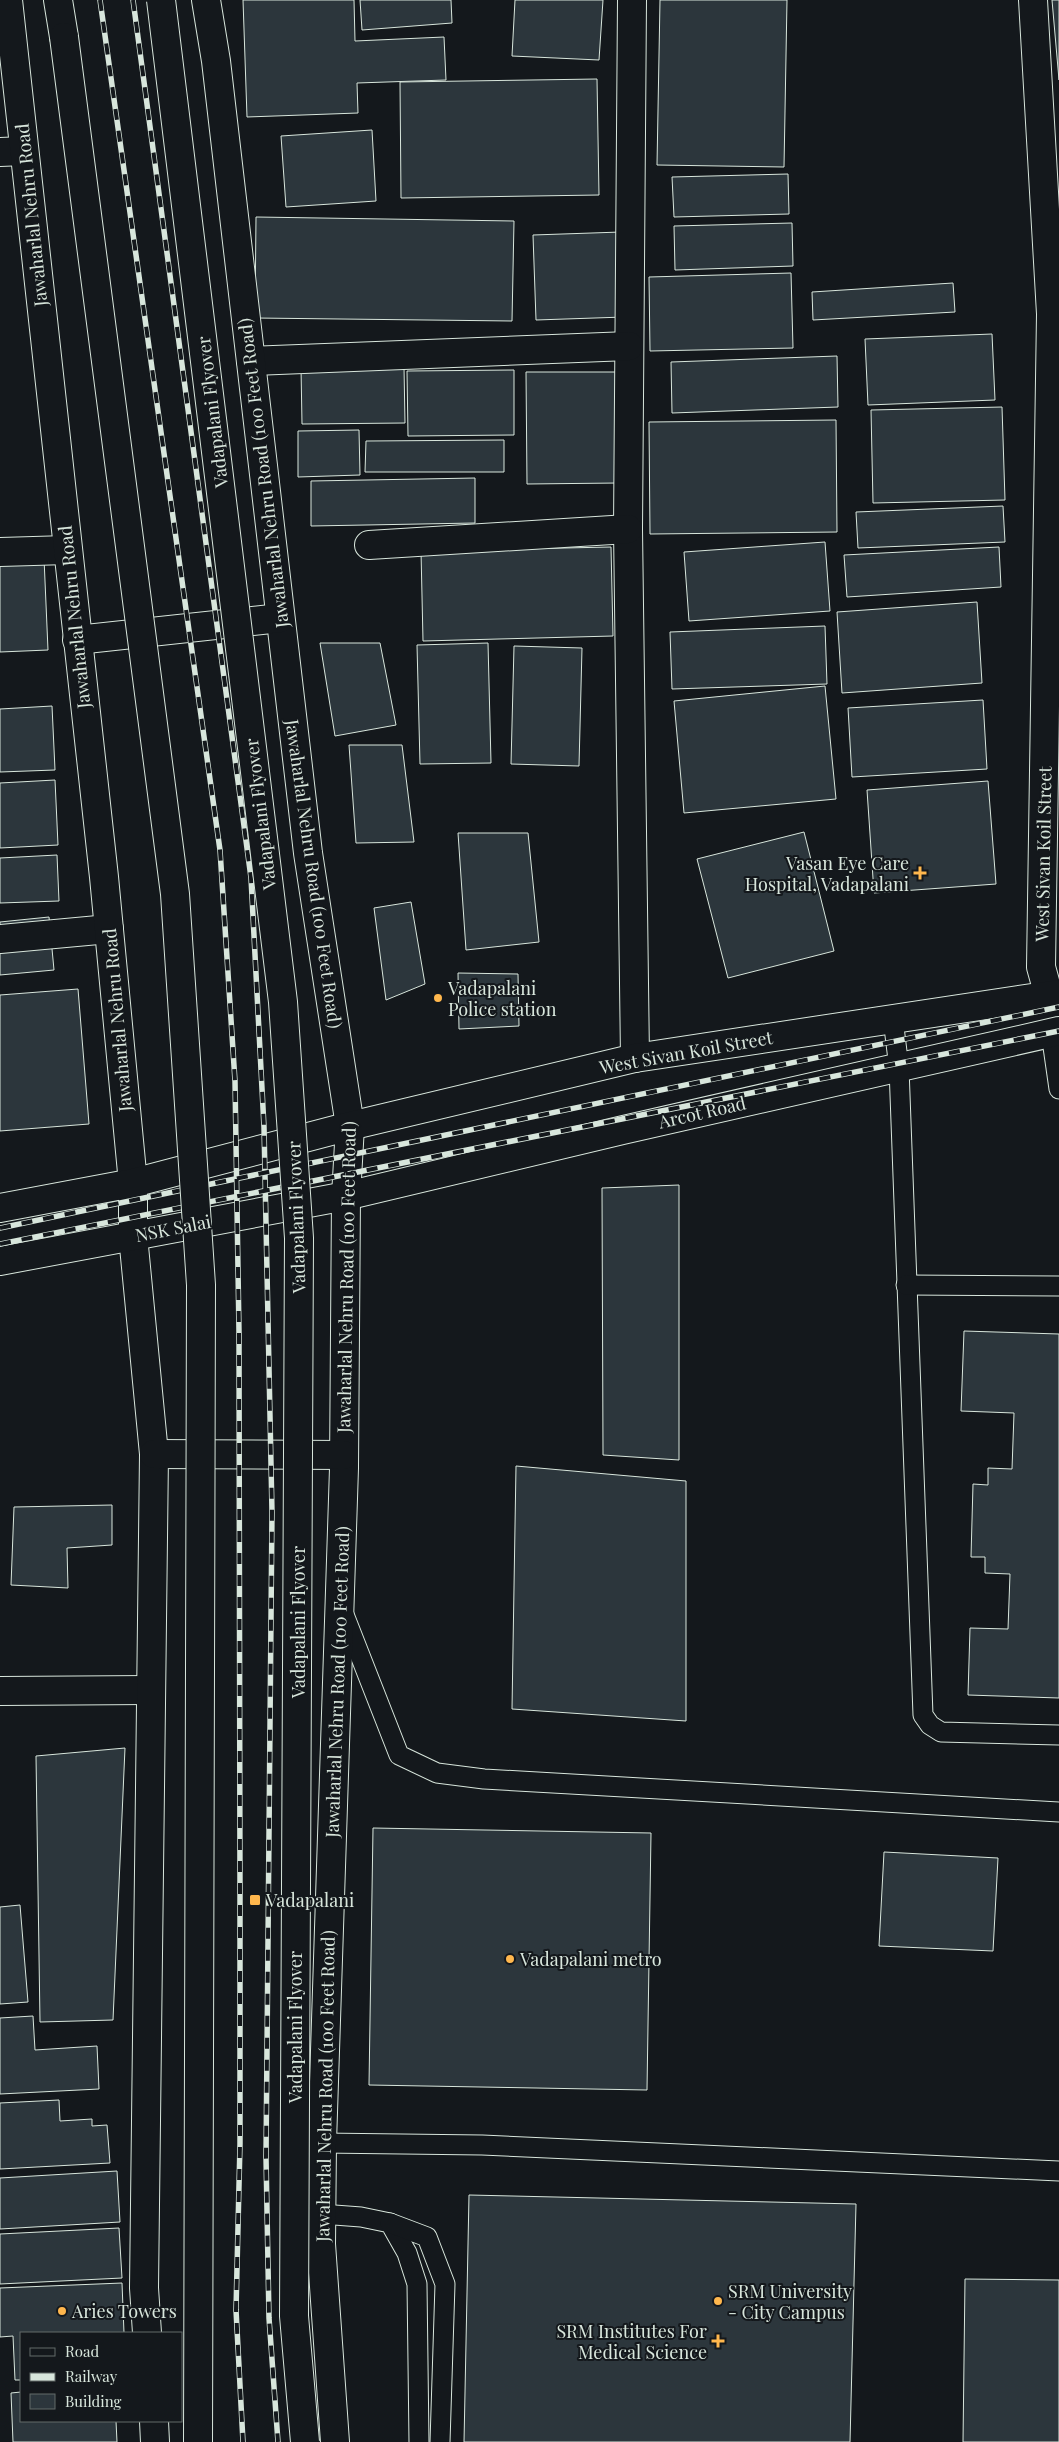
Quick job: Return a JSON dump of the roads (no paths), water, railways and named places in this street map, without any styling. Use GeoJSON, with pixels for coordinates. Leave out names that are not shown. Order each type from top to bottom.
{"type":"FeatureCollection","features":[{"type":"Feature","properties":{"kind":"street","name":"Jawaharlal Nehru Road"},"geometry":{"type":"LineString","coordinates":[[8,0],[12,152],[67,550],[109,930],[133,1183],[133,1236]]}},
{"type":"Feature","properties":{"kind":"street"},"geometry":{"type":"LineString","coordinates":[[58,0],[175,894],[201,1285],[198,2442]]}},
{"type":"Feature","properties":{"kind":"street","name":"Vadapalani Flyover"},"geometry":{"type":"LineString","coordinates":[[161,0],[283,1002],[299,1238],[294,2316],[305,2442]]}},
{"type":"Feature","properties":{"kind":"street","name":"Jawaharlal Nehru Road (100 Feet Road)"},"geometry":{"type":"LineString","coordinates":[[206,0],[216,61],[308,853],[350,1126],[346,1196],[344,1455],[340,1605],[322,2143],[321,2244],[335,2442]]}},
{"type":"Feature","properties":{"kind":"street"},"geometry":{"type":"LineString","coordinates":[[632,0],[628,529],[635,1058]]}},
{"type":"Feature","properties":{"kind":"street","name":"West Sivan Koil Street"},"geometry":{"type":"LineString","coordinates":[[0,1208],[133,1183],[350,1126],[635,1058],[1054,995],[1041,967],[1055,313],[1033,0]]}},
{"type":"Feature","properties":{"kind":"street"},"geometry":{"type":"LineString","coordinates":[[251,361],[629,346]]}},
{"type":"Feature","properties":{"kind":"street"},"geometry":{"type":"LineString","coordinates":[[369,545],[628,529]]}},
{"type":"Feature","properties":{"kind":"street"},"geometry":{"type":"LineString","coordinates":[[0,552],[67,550]]}},
{"type":"Feature","properties":{"kind":"street"},"geometry":{"type":"LineString","coordinates":[[77,640],[280,618]]}},
{"type":"Feature","properties":{"kind":"street"},"geometry":{"type":"LineString","coordinates":[[0,939],[109,930]]}},
{"type":"Feature","properties":{"kind":"street","name":"Arcot Road"},"geometry":{"type":"LineString","coordinates":[[346,1196],[1055,1032]]}},
{"type":"Feature","properties":{"kind":"street","name":"NSK Salai"},"geometry":{"type":"LineString","coordinates":[[0,1261],[346,1196]]}},
{"type":"Feature","properties":{"kind":"street"},"geometry":{"type":"LineString","coordinates":[[133,1236],[154,1454],[149,1690],[144,2288],[147,2332]]}},
{"type":"Feature","properties":{"kind":"street"},"geometry":{"type":"LineString","coordinates":[[154,1454],[344,1455]]}},
{"type":"Feature","properties":{"kind":"street"},"geometry":{"type":"LineString","coordinates":[[0,1691],[149,1690]]}},
{"type":"Feature","properties":{"kind":"street"},"geometry":{"type":"LineString","coordinates":[[154,2422],[155,2442]]}},
{"type":"Feature","properties":{"kind":"lane"},"geometry":{"type":"LineString","coordinates":[[893,1019],[898,1068],[923,1716],[930,1725],[941,1732],[1059,1735]]}},
{"type":"Feature","properties":{"kind":"lane"},"geometry":{"type":"LineString","coordinates":[[1055,1032],[1059,1089]]}},
{"type":"Feature","properties":{"kind":"lane"},"geometry":{"type":"LineString","coordinates":[[906,1285],[1059,1286]]}},
{"type":"Feature","properties":{"kind":"lane"},"geometry":{"type":"LineString","coordinates":[[340,1605],[398,1755],[437,1773],[484,1779],[1059,1812]]}},
{"type":"Feature","properties":{"kind":"lane"},"geometry":{"type":"LineString","coordinates":[[322,2143],[482,2145],[1059,2171]]}},
{"type":"Feature","properties":{"kind":"lane"},"geometry":{"type":"LineString","coordinates":[[322,2214],[390,2223],[427,2237],[445,2284],[440,2442]]}},
{"type":"Feature","properties":{"kind":"lane"},"geometry":{"type":"LineString","coordinates":[[390,2223],[407,2252],[417,2284],[419,2442]]}},
{"type":"Feature","properties":{"kind":"railway"},"geometry":{"type":"LineString","coordinates":[[100,0],[220,850],[235,1081],[239,1332],[240,1894],[240,2144],[236,2310],[243,2442]]}},
{"type":"Feature","properties":{"kind":"railway"},"geometry":{"type":"LineString","coordinates":[[133,0],[251,878],[264,1127],[272,1512],[266,2157],[269,2318],[278,2442]]}},
{"type":"Feature","properties":{"kind":"railway"},"geometry":{"type":"LineString","coordinates":[[0,1228],[1059,1007]]}},
{"type":"Feature","properties":{"kind":"railway"},"geometry":{"type":"LineString","coordinates":[[0,1244],[1059,1031]]}},
{"type":"Feature","properties":{"kind":"place","name":"Vasan Eye Care Hospital, Vadapalani"},"geometry":{"type":"Point","coordinates":[920,873]}},
{"type":"Feature","properties":{"kind":"place","name":"Vadapalani Police station"},"geometry":{"type":"Point","coordinates":[438,998]}},
{"type":"Feature","properties":{"kind":"place","name":"Vadapalani"},"geometry":{"type":"Point","coordinates":[255,1900]}},
{"type":"Feature","properties":{"kind":"place","name":"Vadapalani metro"},"geometry":{"type":"Point","coordinates":[510,1959]}},
{"type":"Feature","properties":{"kind":"place","name":"SRM University - City Campus"},"geometry":{"type":"Point","coordinates":[718,2301]}},
{"type":"Feature","properties":{"kind":"place","name":"Aries Towers"},"geometry":{"type":"Point","coordinates":[62,2311]}},
{"type":"Feature","properties":{"kind":"place","name":"SRM Institutes For Medical Science"},"geometry":{"type":"Point","coordinates":[718,2341]}}]}
